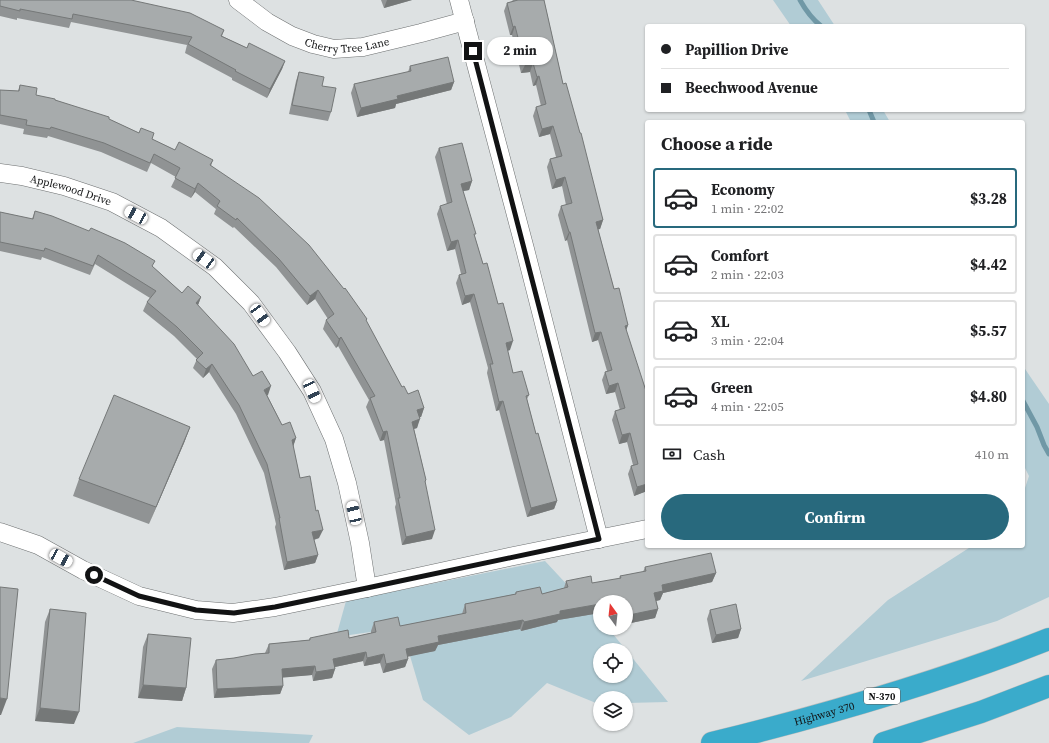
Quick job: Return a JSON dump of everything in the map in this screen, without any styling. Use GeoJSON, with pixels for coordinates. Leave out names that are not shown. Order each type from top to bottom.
{"type":"FeatureCollection","features":[{"type":"Feature","properties":{"kind":"highway","name":"Highway 370"},"geometry":{"type":"LineString","coordinates":[[712,743],[769,729],[869,700],[951,674],[1049,639]]}},
{"type":"Feature","properties":{"kind":"highway"},"geometry":{"type":"LineString","coordinates":[[884,743],[981,712],[1049,686]]}},
{"type":"Feature","properties":{"kind":"street","name":"Cherry Tree Lane"},"geometry":{"type":"LineString","coordinates":[[238,0],[267,22],[292,36],[313,44],[334,48],[363,47],[421,33],[465,20]]}},
{"type":"Feature","properties":{"kind":"street"},"geometry":{"type":"LineString","coordinates":[[459,0],[599,539]]}},
{"type":"Feature","properties":{"kind":"street","name":"Applewood Drive"},"geometry":{"type":"LineString","coordinates":[[0,173],[22,176],[64,186],[112,202],[161,228],[215,267],[251,303],[287,352],[312,391],[334,439],[347,483],[367,588]]}},
{"type":"Feature","properties":{"kind":"street"},"geometry":{"type":"LineString","coordinates":[[0,532],[38,545],[83,570],[139,596],[196,610],[234,613],[275,607],[645,529]]}},
{"type":"Feature","properties":{"kind":"shaded area"},"geometry":{"type":"Polygon","coordinates":[[[773,0],[818,0],[834,24],[790,24],[773,0]]]}},
{"type":"Feature","properties":{"kind":"shaded area"},"geometry":{"type":"Polygon","coordinates":[[[846,112],[884,112],[889,120],[850,120],[846,112]]]}},
{"type":"Feature","properties":{"kind":"shaded area"},"geometry":{"type":"Polygon","coordinates":[[[1025,369],[1049,404],[1049,597],[997,621],[801,681],[888,600],[969,548],[1025,548],[1025,488],[1029,476],[1025,468],[1025,369]]]}},
{"type":"Feature","properties":{"kind":"shaded area"},"geometry":{"type":"Polygon","coordinates":[[[545,561],[593,612],[593,635],[614,635],[620,643],[593,643],[593,683],[633,683],[633,659],[668,702],[633,703],[633,691],[593,691],[593,702],[547,683],[511,717],[469,735],[423,700],[410,656],[398,628],[336,637],[346,601],[545,561]]]}},
{"type":"Feature","properties":{"kind":"shaded area"},"geometry":{"type":"Polygon","coordinates":[[[177,727],[313,735],[309,743],[133,743],[177,727]]]}},
{"type":"Feature","properties":{"kind":"building"},"geometry":{"type":"Polygon","coordinates":[[[0,0],[131,0],[190,13],[224,30],[221,36],[247,48],[249,43],[285,61],[270,89],[188,44],[192,37],[73,14],[72,19],[20,9],[20,11],[0,6],[0,0]]]}},
{"type":"Feature","properties":{"kind":"building"},"geometry":{"type":"Polygon","coordinates":[[[518,0],[544,0],[563,84],[566,83],[581,133],[603,220],[596,222],[614,289],[619,288],[628,325],[625,326],[645,388],[645,485],[637,487],[631,466],[638,464],[630,433],[622,435],[615,411],[625,408],[618,383],[609,386],[605,372],[612,370],[601,332],[595,333],[570,232],[561,206],[572,203],[565,177],[556,180],[550,159],[562,156],[553,126],[542,129],[536,107],[546,104],[539,76],[537,77],[533,63],[525,65],[515,26],[513,27],[507,3],[518,0]]]}},
{"type":"Feature","properties":{"kind":"building"},"geometry":{"type":"Polygon","coordinates":[[[448,57],[454,82],[397,96],[398,99],[361,108],[354,84],[411,71],[410,66],[448,57]]]}},
{"type":"Feature","properties":{"kind":"building"},"geometry":{"type":"Polygon","coordinates":[[[299,72],[324,77],[322,86],[336,88],[331,112],[292,105],[299,72]]]}},
{"type":"Feature","properties":{"kind":"building"},"geometry":{"type":"Polygon","coordinates":[[[20,85],[37,88],[36,95],[55,99],[109,117],[109,119],[139,133],[141,128],[154,133],[152,139],[175,150],[179,142],[213,160],[210,165],[259,198],[309,245],[344,289],[345,288],[367,319],[366,320],[402,387],[404,386],[408,394],[418,390],[424,408],[417,410],[420,419],[412,422],[426,480],[435,530],[406,537],[387,431],[383,432],[370,398],[375,396],[341,337],[339,339],[326,320],[334,314],[318,290],[310,296],[279,259],[237,218],[236,220],[217,206],[220,201],[198,183],[195,189],[175,178],[180,168],[154,154],[150,163],[104,143],[51,127],[50,129],[26,125],[27,120],[0,115],[0,90],[19,91],[20,85]]]}},
{"type":"Feature","properties":{"kind":"building"},"geometry":{"type":"Polygon","coordinates":[[[462,143],[472,181],[461,184],[476,234],[474,234],[483,264],[487,263],[498,304],[503,303],[513,341],[506,343],[513,373],[522,371],[529,395],[526,396],[536,434],[538,433],[557,501],[531,508],[503,401],[499,402],[490,364],[493,364],[474,294],[465,296],[459,275],[466,273],[458,240],[451,242],[440,206],[452,202],[439,148],[462,143]]]}},
{"type":"Feature","properties":{"kind":"building"},"geometry":{"type":"Polygon","coordinates":[[[35,211],[52,216],[89,231],[91,228],[125,243],[155,261],[152,266],[182,293],[188,286],[201,297],[196,303],[234,344],[253,376],[262,371],[271,386],[264,390],[282,425],[290,422],[296,438],[292,440],[300,478],[310,476],[316,511],[318,510],[323,530],[312,532],[318,555],[287,562],[280,518],[267,464],[239,405],[212,364],[206,369],[196,360],[203,353],[177,327],[147,302],[156,291],[98,255],[93,266],[45,248],[44,251],[0,242],[0,212],[33,219],[35,211]]]}},
{"type":"Feature","properties":{"kind":"building"},"geometry":{"type":"Polygon","coordinates":[[[114,395],[190,427],[156,507],[79,479],[114,395]]]}},
{"type":"Feature","properties":{"kind":"building"},"geometry":{"type":"Polygon","coordinates":[[[711,553],[716,573],[662,585],[663,591],[654,593],[658,609],[633,614],[633,595],[593,595],[593,605],[560,611],[560,614],[524,622],[523,620],[438,636],[439,642],[406,649],[408,659],[386,664],[384,654],[367,658],[366,652],[333,659],[335,669],[316,672],[315,666],[282,669],[283,686],[217,689],[216,660],[269,653],[269,644],[310,640],[310,638],[348,630],[349,638],[376,632],[374,622],[398,617],[400,626],[466,613],[465,604],[516,594],[516,592],[540,587],[542,594],[568,587],[566,581],[591,576],[592,583],[621,578],[620,576],[646,571],[645,567],[711,553]]]}},
{"type":"Feature","properties":{"kind":"building"},"geometry":{"type":"Polygon","coordinates":[[[0,587],[18,589],[7,699],[0,698],[0,587]]]}},
{"type":"Feature","properties":{"kind":"building"},"geometry":{"type":"Polygon","coordinates":[[[736,604],[741,629],[716,635],[710,610],[736,604]]]}},
{"type":"Feature","properties":{"kind":"building"},"geometry":{"type":"Polygon","coordinates":[[[50,609],[86,613],[79,712],[40,708],[50,609]]]}},
{"type":"Feature","properties":{"kind":"building"},"geometry":{"type":"Polygon","coordinates":[[[148,634],[191,638],[186,688],[143,685],[148,634]]]}},
{"type":"Feature","properties":{"kind":"waterway"},"geometry":{"type":"LineString","coordinates":[[800,0],[804,8],[819,24]]}},
{"type":"Feature","properties":{"kind":"waterway"},"geometry":{"type":"LineString","coordinates":[[870,112],[873,120]]}},
{"type":"Feature","properties":{"kind":"waterway"},"geometry":{"type":"LineString","coordinates":[[1025,405],[1049,454]]}},
{"type":"Feature","properties":{"kind":"route"},"geometry":{"type":"LineString","coordinates":[[94,575],[139,596],[196,610],[234,613],[275,607],[599,539],[473,51]]}}]}
